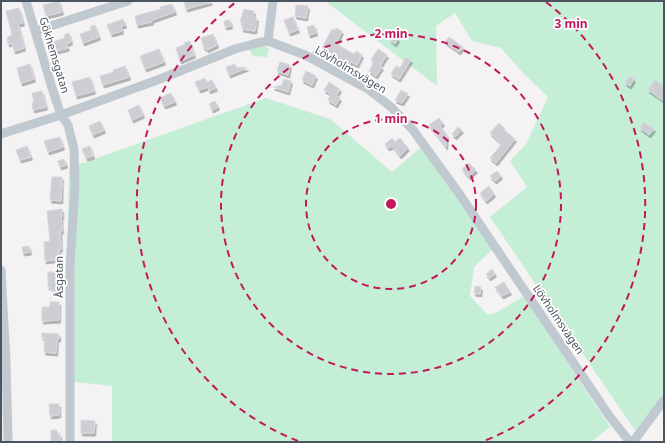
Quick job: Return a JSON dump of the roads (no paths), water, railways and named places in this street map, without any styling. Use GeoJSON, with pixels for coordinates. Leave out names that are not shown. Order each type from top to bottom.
{"type":"FeatureCollection","features":[{"type":"Feature","properties":{"kind":"street","name":"Gökhemsgatan"},"geometry":{"type":"LineString","coordinates":[[26,1],[61,115]]}},
{"type":"Feature","properties":{"kind":"street"},"geometry":{"type":"LineString","coordinates":[[35,31],[128,1]]}},
{"type":"Feature","properties":{"kind":"street"},"geometry":{"type":"LineString","coordinates":[[1,134],[61,115],[235,49],[268,40],[273,1]]}},
{"type":"Feature","properties":{"kind":"street","name":"Lövholmsvägen"},"geometry":{"type":"LineString","coordinates":[[268,40],[305,55],[368,90],[391,106],[413,130],[458,192],[610,417],[632,442],[664,400]]}},
{"type":"Feature","properties":{"kind":"street","name":"Åsgatan"},"geometry":{"type":"LineString","coordinates":[[61,115],[70,130],[75,159],[75,186],[70,266],[70,442]]}},
{"type":"Feature","properties":{"kind":"street"},"geometry":{"type":"LineString","coordinates":[[1,270],[6,362],[8,442]]}}]}
